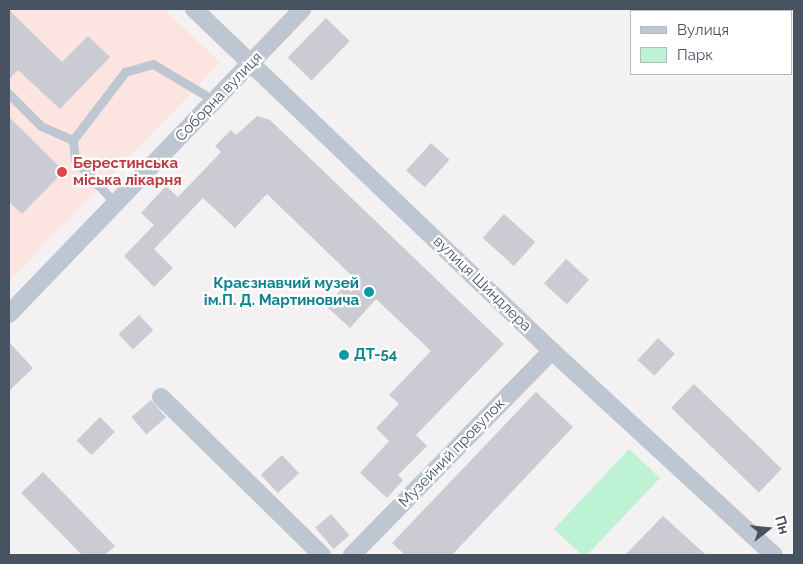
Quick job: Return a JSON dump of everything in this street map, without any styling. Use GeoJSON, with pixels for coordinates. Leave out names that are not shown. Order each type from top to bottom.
{"type":"FeatureCollection","features":[{"type":"Feature","properties":{"kind":"street","name":"вулиця Шиндлера"},"geometry":{"type":"LineString","coordinates":[[194,9],[552,351],[774,555]]}},
{"type":"Feature","properties":{"kind":"street","name":"Соборна вулиця"},"geometry":{"type":"LineString","coordinates":[[9,314],[216,101],[302,9]]}},
{"type":"Feature","properties":{"kind":"street","name":"Музейний провулок"},"geometry":{"type":"LineString","coordinates":[[352,555],[552,351]]}},
{"type":"Feature","properties":{"kind":"street"},"geometry":{"type":"LineString","coordinates":[[161,397],[322,555]]}},
{"type":"Feature","properties":{"kind":"lane"},"geometry":{"type":"LineString","coordinates":[[116,204],[75,160],[73,140],[125,72],[138,65],[162,68],[216,101]]}},
{"type":"Feature","properties":{"kind":"lane"},"geometry":{"type":"LineString","coordinates":[[9,94],[41,126],[73,140]]}},
{"type":"Feature","properties":{"kind":"shaded area","name":"Берестинська міська лікарня"},"geometry":{"type":"Polygon","coordinates":[[[9,9],[164,9],[220,63],[9,281],[9,9]]]}},
{"type":"Feature","properties":{"kind":"green space"},"geometry":{"type":"Polygon","coordinates":[[[629,449],[660,478],[587,555],[582,555],[554,529],[629,449]]]}},
{"type":"Feature","properties":{"kind":"building"},"geometry":{"type":"Polygon","coordinates":[[[9,10],[62,62],[88,36],[110,57],[60,109],[18,70],[9,79],[9,10]]]}},
{"type":"Feature","properties":{"kind":"building"},"geometry":{"type":"Polygon","coordinates":[[[326,18],[350,41],[312,80],[288,58],[326,18]]]}},
{"type":"Feature","properties":{"kind":"building"},"geometry":{"type":"Polygon","coordinates":[[[257,116],[270,120],[504,344],[416,435],[427,446],[398,475],[403,480],[387,498],[360,473],[389,441],[376,428],[399,404],[389,395],[431,351],[376,299],[350,328],[326,306],[353,277],[267,194],[235,228],[203,198],[154,249],[173,268],[154,287],[124,256],[154,225],[141,213],[166,186],[178,197],[221,152],[215,146],[231,130],[236,135],[257,116]]]}},
{"type":"Feature","properties":{"kind":"building"},"geometry":{"type":"Polygon","coordinates":[[[9,117],[64,171],[22,214],[9,202],[9,117]]]}},
{"type":"Feature","properties":{"kind":"building"},"geometry":{"type":"Polygon","coordinates":[[[431,143],[450,160],[425,187],[406,170],[431,143]]]}},
{"type":"Feature","properties":{"kind":"building"},"geometry":{"type":"Polygon","coordinates":[[[504,214],[535,242],[514,266],[483,238],[504,214]]]}},
{"type":"Feature","properties":{"kind":"building"},"geometry":{"type":"Polygon","coordinates":[[[566,259],[589,280],[567,304],[544,284],[566,259]]]}},
{"type":"Feature","properties":{"kind":"building"},"geometry":{"type":"Polygon","coordinates":[[[139,315],[153,330],[133,349],[119,334],[139,315]]]}},
{"type":"Feature","properties":{"kind":"building"},"geometry":{"type":"Polygon","coordinates":[[[658,338],[675,354],[654,376],[638,360],[658,338]]]}},
{"type":"Feature","properties":{"kind":"building"},"geometry":{"type":"Polygon","coordinates":[[[9,342],[33,368],[9,391],[9,342]]]}},
{"type":"Feature","properties":{"kind":"building"},"geometry":{"type":"Polygon","coordinates":[[[694,384],[782,469],[759,492],[671,408],[694,384]]]}},
{"type":"Feature","properties":{"kind":"building"},"geometry":{"type":"Polygon","coordinates":[[[536,392],[573,427],[452,555],[405,555],[392,543],[536,392]]]}},
{"type":"Feature","properties":{"kind":"building"},"geometry":{"type":"Polygon","coordinates":[[[151,400],[166,417],[146,434],[131,417],[151,400]]]}},
{"type":"Feature","properties":{"kind":"building"},"geometry":{"type":"Polygon","coordinates":[[[100,417],[115,432],[92,455],[77,440],[100,417]]]}},
{"type":"Feature","properties":{"kind":"building"},"geometry":{"type":"Polygon","coordinates":[[[282,455],[299,473],[278,493],[261,475],[282,455]]]}},
{"type":"Feature","properties":{"kind":"building"},"geometry":{"type":"Polygon","coordinates":[[[43,472],[115,546],[105,555],[82,555],[21,493],[43,472]]]}},
{"type":"Feature","properties":{"kind":"building"},"geometry":{"type":"Polygon","coordinates":[[[331,514],[349,535],[334,549],[315,528],[331,514]]]}},
{"type":"Feature","properties":{"kind":"building"},"geometry":{"type":"Polygon","coordinates":[[[663,516],[683,534],[706,555],[625,555],[663,516]]]}},
{"type":"Feature","properties":{"kind":"place","name":"Берестинська міська лікарня"},"geometry":{"type":"Point","coordinates":[62,172]}},
{"type":"Feature","properties":{"kind":"place","name":"Краєзнавчий музей ім.П. Д. Мартиновича"},"geometry":{"type":"Point","coordinates":[369,292]}},
{"type":"Feature","properties":{"kind":"place","name":"ДТ-54"},"geometry":{"type":"Point","coordinates":[344,355]}}]}
